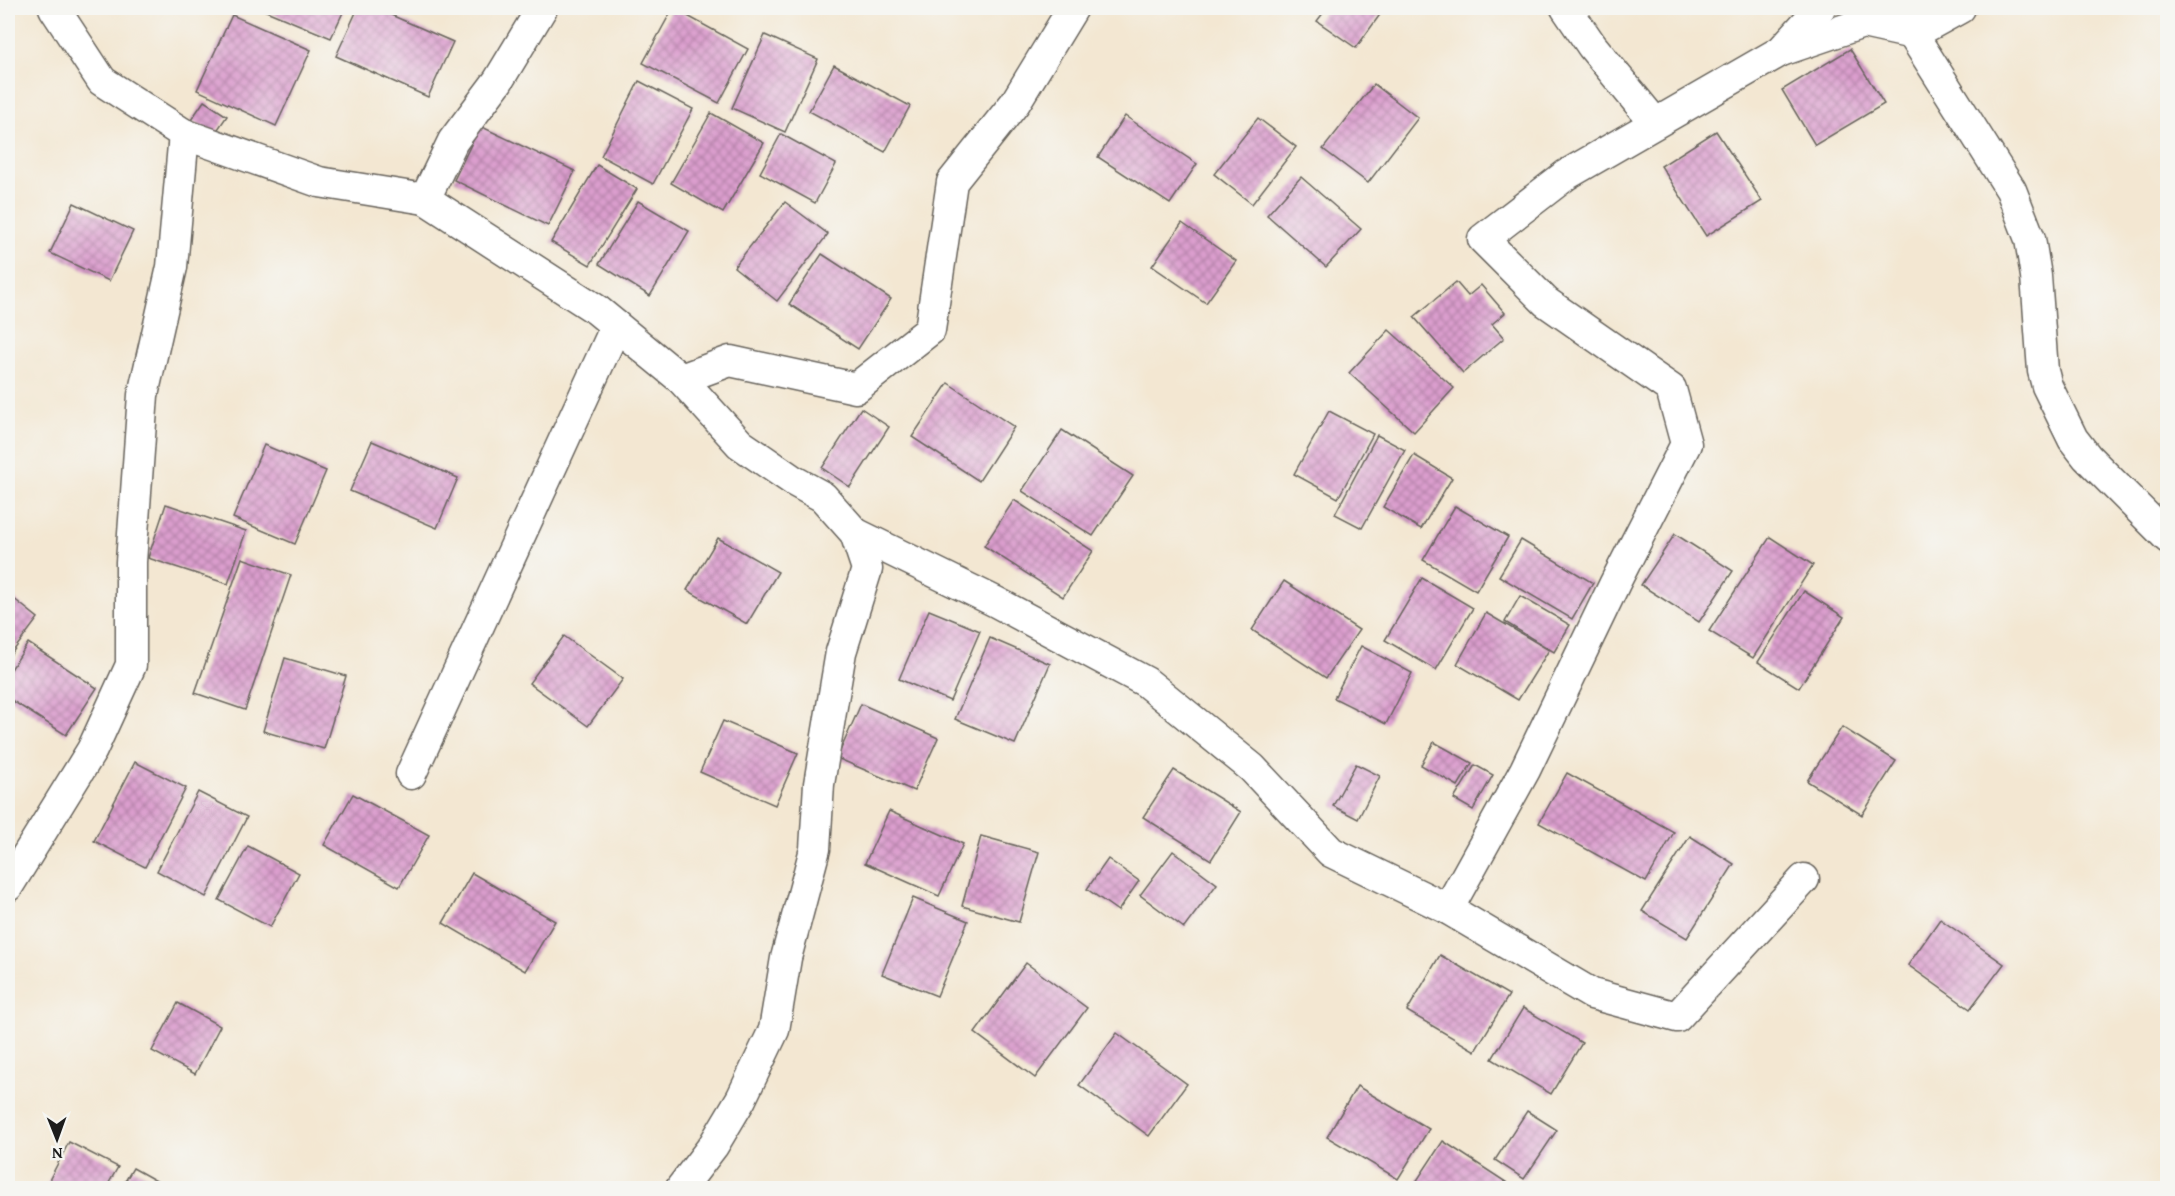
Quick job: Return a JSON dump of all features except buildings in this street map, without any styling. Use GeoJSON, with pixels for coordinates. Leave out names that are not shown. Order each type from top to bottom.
{"type":"FeatureCollection","features":[{"type":"Feature","properties":{"kind":"street"},"geometry":{"type":"LineString","coordinates":[[54,8],[102,81],[184,134],[319,182],[425,199],[532,267],[616,326],[681,379],[740,444],[794,481],[823,497],[855,533],[996,602],[1146,682],[1252,768],[1331,852],[1448,909],[1592,994],[1677,1017],[1804,879]]}},
{"type":"Feature","properties":{"kind":"street"},"geometry":{"type":"LineString","coordinates":[[425,199],[453,141],[498,81],[542,8]]}},
{"type":"Feature","properties":{"kind":"street"},"geometry":{"type":"LineString","coordinates":[[681,379],[730,360],[856,388],[930,330],[952,182],[1015,103],[1073,8]]}},
{"type":"Feature","properties":{"kind":"street"},"geometry":{"type":"LineString","coordinates":[[1566,8],[1592,46],[1655,123]]}},
{"type":"Feature","properties":{"kind":"street"},"geometry":{"type":"LineString","coordinates":[[1781,51],[1820,8]]}},
{"type":"Feature","properties":{"kind":"street"},"geometry":{"type":"LineString","coordinates":[[1896,8],[1990,154],[2019,209],[2030,239],[2036,276],[2043,371],[2056,407],[2073,439],[2087,457],[2168,538]]}},
{"type":"Feature","properties":{"kind":"street"},"geometry":{"type":"LineString","coordinates":[[1448,909],[1524,770],[1686,444],[1671,389],[1546,302],[1483,239],[1566,175],[1781,51],[1863,23],[1913,34],[1960,8]]}},
{"type":"Feature","properties":{"kind":"street"},"geometry":{"type":"LineString","coordinates":[[8,886],[92,750],[130,665],[130,562],[143,396],[172,267],[184,134]]}},
{"type":"Feature","properties":{"kind":"street"},"geometry":{"type":"LineString","coordinates":[[411,774],[616,326]]}},
{"type":"Feature","properties":{"kind":"street"},"geometry":{"type":"LineString","coordinates":[[681,1188],[713,1146],[741,1098],[774,1030],[786,958],[815,849],[819,784],[841,652],[867,569],[855,533]]}}]}
